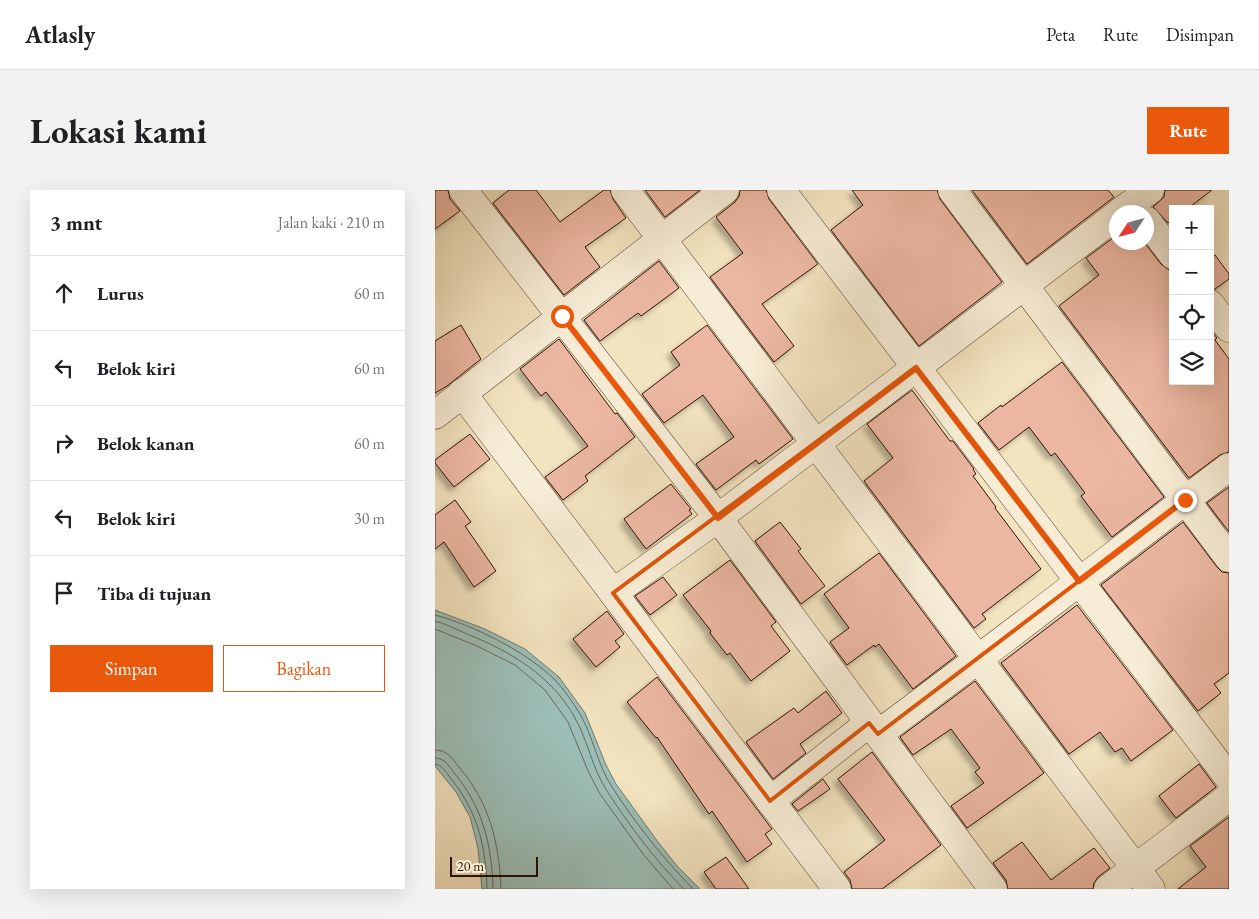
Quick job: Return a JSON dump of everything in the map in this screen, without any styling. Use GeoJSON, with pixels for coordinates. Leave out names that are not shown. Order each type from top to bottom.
{"type":"FeatureCollection","features":[{"type":"Feature","properties":{"kind":"street"},"geometry":{"type":"LineString","coordinates":[[463,190],[718,518],[993,889]]}},
{"type":"Feature","properties":{"kind":"street"},"geometry":{"type":"LineString","coordinates":[[625,190],[1143,878]]}},
{"type":"Feature","properties":{"kind":"street"},"geometry":{"type":"LineString","coordinates":[[435,415],[725,190]]}},
{"type":"Feature","properties":{"kind":"street"},"geometry":{"type":"LineString","coordinates":[[781,190],[1229,778]]}},
{"type":"Feature","properties":{"kind":"street"},"geometry":{"type":"LineString","coordinates":[[952,190],[1229,558]]}},
{"type":"Feature","properties":{"kind":"street"},"geometry":{"type":"LineString","coordinates":[[613,593],[718,518],[1109,224]]}},
{"type":"Feature","properties":{"kind":"street"},"geometry":{"type":"LineString","coordinates":[[1154,232],[1169,250]]}},
{"type":"Feature","properties":{"kind":"street"},"geometry":{"type":"LineString","coordinates":[[1214,309],[1229,328]]}},
{"type":"Feature","properties":{"kind":"street"},"geometry":{"type":"LineString","coordinates":[[462,393],[837,889]]}},
{"type":"Feature","properties":{"kind":"street"},"geometry":{"type":"LineString","coordinates":[[770,801],[874,728],[978,660],[1229,467]]}},
{"type":"Feature","properties":{"kind":"street"},"geometry":{"type":"LineString","coordinates":[[1108,889],[1143,878],[1229,796]]}},
{"type":"Feature","properties":{"kind":"highlighted area"},"geometry":{"type":"Polygon","coordinates":[[[916,368],[1079,581],[878,734],[869,723],[770,801],[613,593],[916,368]]]}},
{"type":"Feature","properties":{"kind":"water"},"geometry":{"type":"Polygon","coordinates":[[[435,610],[485,629],[525,649],[559,677],[585,713],[606,765],[616,784],[677,866],[700,889],[482,889],[478,848],[470,817],[456,792],[435,766],[435,610]]]}},
{"type":"Feature","properties":{"kind":"building"},"geometry":{"type":"Polygon","coordinates":[[[435,190],[448,190],[450,199],[460,211],[435,229],[435,190]]]}},
{"type":"Feature","properties":{"kind":"building"},"geometry":{"type":"Polygon","coordinates":[[[509,190],[536,190],[560,222],[604,190],[610,190],[613,199],[626,218],[585,247],[600,267],[564,295],[493,203],[509,190]]]}},
{"type":"Feature","properties":{"kind":"building"},"geometry":{"type":"Polygon","coordinates":[[[645,190],[700,190],[665,217],[645,190]]]}},
{"type":"Feature","properties":{"kind":"building"},"geometry":{"type":"Polygon","coordinates":[[[740,190],[766,190],[769,199],[818,264],[762,304],[794,346],[774,362],[710,277],[743,253],[716,217],[735,202],[740,190]]]}},
{"type":"Feature","properties":{"kind":"building"},"geometry":{"type":"Polygon","coordinates":[[[852,190],[937,190],[940,199],[1002,282],[919,346],[831,230],[863,205],[852,190]]]}},
{"type":"Feature","properties":{"kind":"building"},"geometry":{"type":"Polygon","coordinates":[[[972,190],[1108,190],[1114,197],[1027,264],[972,190]]]}},
{"type":"Feature","properties":{"kind":"building"},"geometry":{"type":"Polygon","coordinates":[[[1165,190],[1212,190],[1192,205],[1169,205],[1168,223],[1154,208],[1164,197],[1165,190]]]}},
{"type":"Feature","properties":{"kind":"building"},"geometry":{"type":"Polygon","coordinates":[[[1109,241],[1109,250],[1150,250],[1161,264],[1169,270],[1169,385],[1214,385],[1214,334],[1217,338],[1215,340],[1229,359],[1229,452],[1220,455],[1189,478],[1059,306],[1099,275],[1086,258],[1109,241]]]}},
{"type":"Feature","properties":{"kind":"building"},"geometry":{"type":"Polygon","coordinates":[[[1214,256],[1229,274],[1229,279],[1215,289],[1214,289],[1214,256]]]}},
{"type":"Feature","properties":{"kind":"building"},"geometry":{"type":"Polygon","coordinates":[[[659,261],[679,288],[641,316],[638,313],[600,341],[584,320],[659,261]]]}},
{"type":"Feature","properties":{"kind":"building"},"geometry":{"type":"Polygon","coordinates":[[[461,325],[481,359],[447,386],[435,393],[435,341],[461,325]]]}},
{"type":"Feature","properties":{"kind":"building"},"geometry":{"type":"Polygon","coordinates":[[[707,325],[793,439],[759,464],[756,460],[716,490],[696,464],[734,437],[703,395],[664,423],[642,394],[680,365],[671,352],[707,325]]]}},
{"type":"Feature","properties":{"kind":"building"},"geometry":{"type":"Polygon","coordinates":[[[559,339],[615,414],[617,413],[635,437],[585,476],[588,481],[563,500],[545,477],[588,446],[546,392],[541,396],[520,369],[559,339]]]}},
{"type":"Feature","properties":{"kind":"building"},"geometry":{"type":"Polygon","coordinates":[[[1062,362],[1164,497],[1112,537],[1081,496],[1085,493],[1055,453],[1051,456],[1029,427],[999,450],[978,423],[1062,362]]]}},
{"type":"Feature","properties":{"kind":"building"},"geometry":{"type":"Polygon","coordinates":[[[912,390],[950,441],[953,441],[974,469],[976,474],[973,476],[1041,569],[982,614],[986,619],[974,628],[864,481],[893,458],[867,424],[912,390]]]}},
{"type":"Feature","properties":{"kind":"building"},"geometry":{"type":"Polygon","coordinates":[[[470,434],[490,459],[454,487],[435,463],[435,460],[470,434]]]}},
{"type":"Feature","properties":{"kind":"building"},"geometry":{"type":"Polygon","coordinates":[[[671,484],[691,509],[689,510],[692,514],[646,549],[624,519],[671,484]]]}},
{"type":"Feature","properties":{"kind":"building"},"geometry":{"type":"Polygon","coordinates":[[[1229,487],[1229,532],[1207,503],[1229,487]]]}},
{"type":"Feature","properties":{"kind":"building"},"geometry":{"type":"Polygon","coordinates":[[[455,500],[471,522],[465,526],[496,571],[474,587],[444,542],[435,549],[435,515],[455,500]]]}},
{"type":"Feature","properties":{"kind":"building"},"geometry":{"type":"Polygon","coordinates":[[[780,522],[801,549],[798,551],[825,586],[801,604],[755,541],[780,522]]]}},
{"type":"Feature","properties":{"kind":"building"},"geometry":{"type":"Polygon","coordinates":[[[1183,522],[1217,567],[1222,572],[1229,573],[1229,673],[1214,684],[1221,693],[1198,711],[1101,585],[1183,522]]]}},
{"type":"Feature","properties":{"kind":"building"},"geometry":{"type":"Polygon","coordinates":[[[879,553],[956,656],[913,689],[879,644],[875,647],[874,645],[847,665],[830,642],[849,628],[824,594],[879,553]]]}},
{"type":"Feature","properties":{"kind":"building"},"geometry":{"type":"Polygon","coordinates":[[[730,560],[776,622],[771,626],[790,651],[751,681],[730,653],[727,655],[683,595],[730,560]]]}},
{"type":"Feature","properties":{"kind":"building"},"geometry":{"type":"Polygon","coordinates":[[[663,577],[677,595],[650,615],[635,596],[663,577]]]}},
{"type":"Feature","properties":{"kind":"building"},"geometry":{"type":"Polygon","coordinates":[[[1077,605],[1173,730],[1131,761],[1122,748],[1115,752],[1100,732],[1069,754],[1001,663],[1077,605]]]}},
{"type":"Feature","properties":{"kind":"building"},"geometry":{"type":"Polygon","coordinates":[[[607,611],[624,634],[615,641],[620,647],[596,667],[573,639],[607,611]]]}},
{"type":"Feature","properties":{"kind":"building"},"geometry":{"type":"Polygon","coordinates":[[[657,677],[772,829],[765,834],[772,844],[747,862],[712,811],[709,814],[657,737],[627,702],[657,677]]]}},
{"type":"Feature","properties":{"kind":"building"},"geometry":{"type":"Polygon","coordinates":[[[975,681],[1044,773],[967,828],[951,806],[984,783],[975,772],[980,768],[951,729],[913,755],[900,737],[975,681]]]}},
{"type":"Feature","properties":{"kind":"building"},"geometry":{"type":"Polygon","coordinates":[[[826,691],[842,713],[800,744],[806,753],[773,779],[746,742],[794,708],[798,713],[826,691]]]}},
{"type":"Feature","properties":{"kind":"building"},"geometry":{"type":"Polygon","coordinates":[[[872,752],[941,845],[882,889],[852,889],[850,880],[844,872],[885,840],[838,779],[872,752]]]}},
{"type":"Feature","properties":{"kind":"building"},"geometry":{"type":"Polygon","coordinates":[[[1199,764],[1216,787],[1176,818],[1159,796],[1199,764]]]}},
{"type":"Feature","properties":{"kind":"building"},"geometry":{"type":"Polygon","coordinates":[[[823,779],[830,789],[798,811],[792,804],[823,779]]]}},
{"type":"Feature","properties":{"kind":"building"},"geometry":{"type":"Polygon","coordinates":[[[1229,817],[1229,889],[1178,889],[1206,867],[1190,846],[1229,817]]]}},
{"type":"Feature","properties":{"kind":"building"},"geometry":{"type":"Polygon","coordinates":[[[1022,842],[1051,880],[1094,848],[1110,868],[1098,877],[1093,889],[1008,889],[1006,880],[993,863],[1022,842]]]}},
{"type":"Feature","properties":{"kind":"building"},"geometry":{"type":"Polygon","coordinates":[[[726,857],[749,889],[716,889],[704,872],[726,857]]]}},
{"type":"Feature","properties":{"kind":"route"},"geometry":{"type":"LineString","coordinates":[[562,316],[718,518],[916,368],[1079,581],[1185,500]]}}]}
